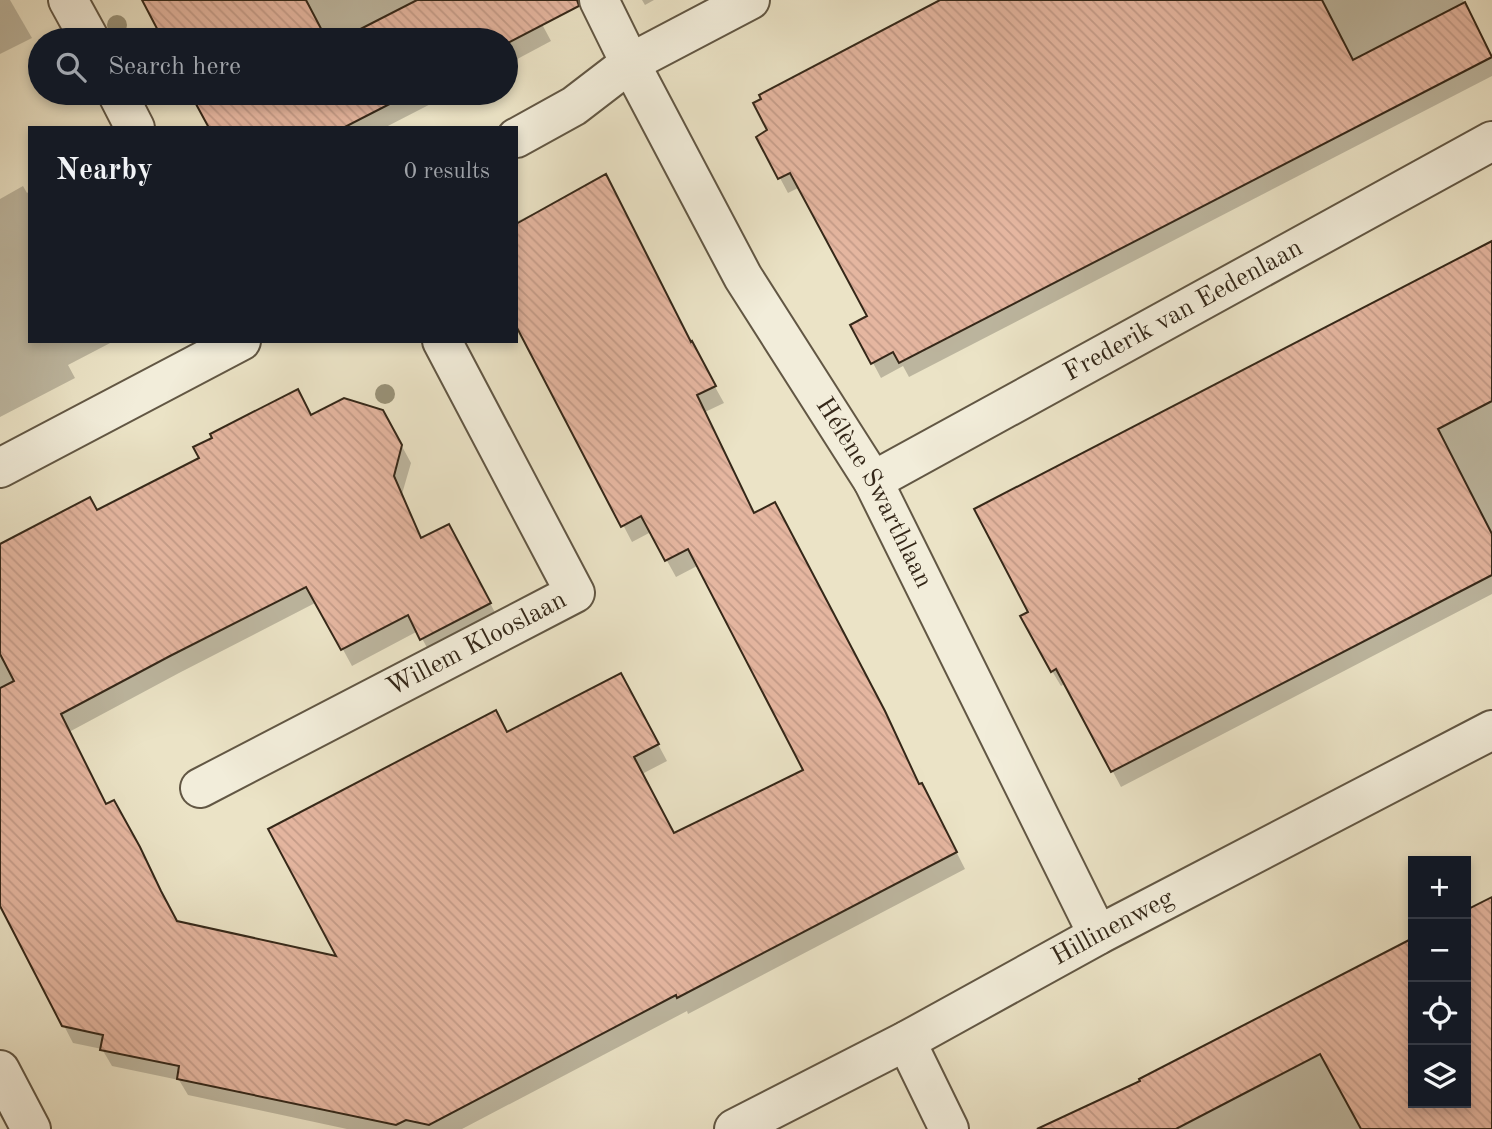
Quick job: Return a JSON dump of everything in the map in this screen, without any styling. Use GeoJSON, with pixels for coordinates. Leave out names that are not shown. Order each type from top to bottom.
{"type":"FeatureCollection","features":[{"type":"Feature","properties":{"kind":"street"},"geometry":{"type":"LineString","coordinates":[[68,0],[83,28]]}},
{"type":"Feature","properties":{"kind":"street","name":"Hélène Swarthlaan"},"geometry":{"type":"LineString","coordinates":[[599,0],[743,277],[873,481],[1098,935]]}},
{"type":"Feature","properties":{"kind":"street"},"geometry":{"type":"LineString","coordinates":[[518,137],[574,106],[630,63],[750,0]]}},
{"type":"Feature","properties":{"kind":"street"},"geometry":{"type":"LineString","coordinates":[[123,105],[134,126]]}},
{"type":"Feature","properties":{"kind":"street","name":"Frederik van Eedenlaan"},"geometry":{"type":"LineString","coordinates":[[873,481],[1492,141]]}},
{"type":"Feature","properties":{"kind":"street"},"geometry":{"type":"LineString","coordinates":[[0,468],[237,343]]}},
{"type":"Feature","properties":{"kind":"street","name":"Willem Klooslaan"},"geometry":{"type":"LineString","coordinates":[[200,788],[575,593],[443,343]]}},
{"type":"Feature","properties":{"kind":"street","name":"Hillinenweg"},"geometry":{"type":"LineString","coordinates":[[734,1129],[905,1041],[1098,935],[1492,730]]}},
{"type":"Feature","properties":{"kind":"street"},"geometry":{"type":"LineString","coordinates":[[905,1041],[949,1129]]}},
{"type":"Feature","properties":{"kind":"street"},"geometry":{"type":"LineString","coordinates":[[0,1070],[31,1129]]}},
{"type":"Feature","properties":{"kind":"building"},"geometry":{"type":"Polygon","coordinates":[[[142,0],[306,0],[321,28],[157,28],[142,0]]]}},
{"type":"Feature","properties":{"kind":"building"},"geometry":{"type":"Polygon","coordinates":[[[417,0],[577,0],[579,6],[518,38],[518,28],[362,28],[417,0]]]}},
{"type":"Feature","properties":{"kind":"building"},"geometry":{"type":"Polygon","coordinates":[[[940,0],[1322,0],[1353,60],[1465,2],[1492,57],[899,363],[893,352],[871,364],[850,325],[867,316],[790,173],[778,179],[756,137],[767,130],[753,103],[761,99],[759,95],[940,0]]]}},
{"type":"Feature","properties":{"kind":"building"},"geometry":{"type":"Polygon","coordinates":[[[197,105],[388,105],[347,126],[208,126],[197,105]]]}},
{"type":"Feature","properties":{"kind":"building"},"geometry":{"type":"Polygon","coordinates":[[[606,174],[716,386],[697,395],[754,513],[775,502],[885,711],[919,784],[922,783],[957,852],[429,1125],[406,1120],[396,1125],[177,1079],[179,1066],[100,1050],[103,1035],[62,1026],[0,906],[0,688],[14,681],[0,654],[0,544],[90,497],[97,510],[199,458],[193,447],[212,438],[210,434],[298,389],[311,415],[344,398],[383,410],[402,445],[394,476],[421,538],[449,524],[491,603],[420,640],[408,615],[341,650],[306,587],[61,714],[106,804],[114,800],[177,921],[336,956],[268,829],[496,710],[507,732],[621,673],[659,744],[634,757],[674,833],[803,770],[688,549],[665,561],[641,516],[621,527],[518,330],[518,223],[606,174]]]}},
{"type":"Feature","properties":{"kind":"building"},"geometry":{"type":"Polygon","coordinates":[[[1492,241],[1492,401],[1438,429],[1492,534],[1492,575],[1111,772],[1056,669],[1051,672],[1020,616],[1028,612],[974,509],[1492,241]]]}},
{"type":"Feature","properties":{"kind":"building"},"geometry":{"type":"Polygon","coordinates":[[[1492,897],[1492,1129],[1361,1129],[1320,1054],[1176,1129],[1037,1129],[1140,1081],[1139,1079],[1408,941],[1408,1108],[1471,1108],[1471,908],[1492,897]]]}}]}
